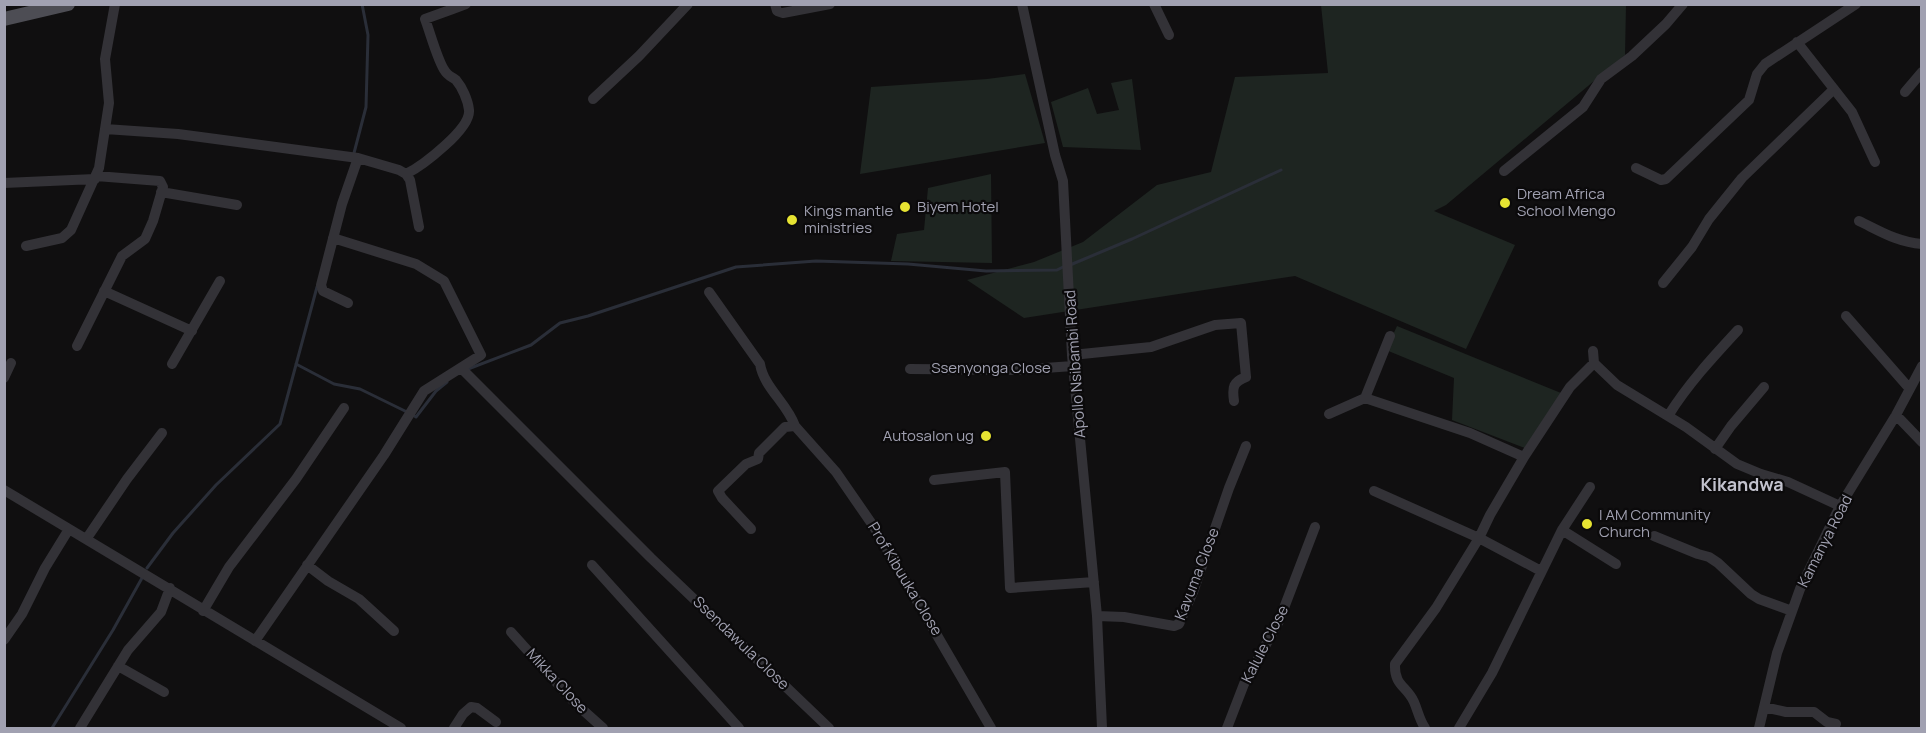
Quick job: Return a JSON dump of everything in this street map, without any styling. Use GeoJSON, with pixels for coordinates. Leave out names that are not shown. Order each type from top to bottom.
{"type":"FeatureCollection","features":[{"type":"Feature","properties":{"kind":"main road"},"geometry":{"type":"LineString","coordinates":[[4,19],[68,4]]}},
{"type":"Feature","properties":{"kind":"street"},"geometry":{"type":"LineString","coordinates":[[26,246],[62,238],[69,233],[96,178],[109,103],[105,59],[115,4]]}},
{"type":"Feature","properties":{"kind":"street"},"geometry":{"type":"LineString","coordinates":[[406,174],[443,147],[465,125],[470,111],[464,93],[456,81],[444,71],[425,19],[451,7],[466,4]]}},
{"type":"Feature","properties":{"kind":"street"},"geometry":{"type":"LineString","coordinates":[[593,99],[639,56],[688,4]]}},
{"type":"Feature","properties":{"kind":"street"},"geometry":{"type":"LineString","coordinates":[[775,4],[777,11],[783,14],[830,4]]}},
{"type":"Feature","properties":{"kind":"street","name":"Apollo Nsibambi Road"},"geometry":{"type":"LineString","coordinates":[[1022,4],[1055,155],[1063,181],[1073,361],[1097,616],[1102,729]]}},
{"type":"Feature","properties":{"kind":"street"},"geometry":{"type":"LineString","coordinates":[[1154,4],[1168,35]]}},
{"type":"Feature","properties":{"kind":"street"},"geometry":{"type":"LineString","coordinates":[[1504,171],[1583,107],[1601,79],[1632,56],[1666,24],[1683,4]]}},
{"type":"Feature","properties":{"kind":"street"},"geometry":{"type":"LineString","coordinates":[[1636,168],[1661,180],[1666,179],[1749,100],[1757,74],[1765,64],[1856,4]]}},
{"type":"Feature","properties":{"kind":"street"},"geometry":{"type":"LineString","coordinates":[[1797,42],[1855,119],[1875,162]]}},
{"type":"Feature","properties":{"kind":"street"},"geometry":{"type":"LineString","coordinates":[[1905,92],[1922,72]]}},
{"type":"Feature","properties":{"kind":"street"},"geometry":{"type":"LineString","coordinates":[[1663,283],[1742,178],[1834,89]]}},
{"type":"Feature","properties":{"kind":"street"},"geometry":{"type":"LineString","coordinates":[[105,129],[178,134],[358,158],[399,170],[406,174],[412,190],[419,227]]}},
{"type":"Feature","properties":{"kind":"street"},"geometry":{"type":"LineString","coordinates":[[348,303],[323,291],[321,285],[342,204],[358,158]]}},
{"type":"Feature","properties":{"kind":"street"},"geometry":{"type":"LineString","coordinates":[[4,183],[96,178],[160,181],[163,184],[145,239],[122,256],[77,346]]}},
{"type":"Feature","properties":{"kind":"street"},"geometry":{"type":"LineString","coordinates":[[161,192],[237,204]]}},
{"type":"Feature","properties":{"kind":"street"},"geometry":{"type":"LineString","coordinates":[[1858,221],[1889,237],[1922,244]]}},
{"type":"Feature","properties":{"kind":"street"},"geometry":{"type":"LineString","coordinates":[[255,641],[424,391],[465,372],[481,355],[444,281],[416,264],[333,238]]}},
{"type":"Feature","properties":{"kind":"street"},"geometry":{"type":"LineString","coordinates":[[172,363],[220,281]]}},
{"type":"Feature","properties":{"kind":"street"},"geometry":{"type":"LineString","coordinates":[[104,291],[192,331]]}},
{"type":"Feature","properties":{"kind":"street","name":"Prof Kibuuka Close"},"geometry":{"type":"LineString","coordinates":[[709,292],[760,364],[764,377],[792,417],[795,426],[836,472],[874,527],[991,729]]}},
{"type":"Feature","properties":{"kind":"street"},"geometry":{"type":"LineString","coordinates":[[1846,316],[1909,388]]}},
{"type":"Feature","properties":{"kind":"street","name":"Ssenyonga Close"},"geometry":{"type":"LineString","coordinates":[[910,369],[1017,370],[1151,347],[1215,325],[1241,323],[1246,377],[1236,381],[1232,387],[1234,401]]}},
{"type":"Feature","properties":{"kind":"street"},"geometry":{"type":"LineString","coordinates":[[1668,416],[1680,396],[1701,370],[1738,330]]}},
{"type":"Feature","properties":{"kind":"street"},"geometry":{"type":"LineString","coordinates":[[1365,398],[1390,336]]}},
{"type":"Feature","properties":{"kind":"street"},"geometry":{"type":"LineString","coordinates":[[1593,351],[1594,363],[1617,385],[1668,416],[1742,467],[1788,482],[1840,506]]}},
{"type":"Feature","properties":{"kind":"street"},"geometry":{"type":"LineString","coordinates":[[4,378],[10,363]]}},
{"type":"Feature","properties":{"kind":"street"},"geometry":{"type":"LineString","coordinates":[[1425,729],[1414,702],[1396,677],[1395,664],[1436,608],[1524,458],[1570,387],[1594,363]]}},
{"type":"Feature","properties":{"kind":"street","name":"Kamanya Road"},"geometry":{"type":"LineString","coordinates":[[1759,729],[1777,653],[1800,589],[1840,506],[1896,415],[1922,366]]}},
{"type":"Feature","properties":{"kind":"street","name":"Ssendawula Close"},"geometry":{"type":"LineString","coordinates":[[465,372],[651,558],[830,729]]}},
{"type":"Feature","properties":{"kind":"street"},"geometry":{"type":"LineString","coordinates":[[1715,449],[1764,387]]}},
{"type":"Feature","properties":{"kind":"street"},"geometry":{"type":"LineString","coordinates":[[1329,414],[1365,398],[1470,433],[1524,458]]}},
{"type":"Feature","properties":{"kind":"street"},"geometry":{"type":"LineString","coordinates":[[203,611],[229,567],[296,479],[344,408]]}},
{"type":"Feature","properties":{"kind":"street"},"geometry":{"type":"LineString","coordinates":[[1896,415],[1922,442]]}},
{"type":"Feature","properties":{"kind":"street"},"geometry":{"type":"LineString","coordinates":[[751,529],[718,491],[746,464],[758,459],[759,453],[785,427],[795,426]]}},
{"type":"Feature","properties":{"kind":"street"},"geometry":{"type":"LineString","coordinates":[[87,538],[162,433]]}},
{"type":"Feature","properties":{"kind":"street","name":"Kavuma Close"},"geometry":{"type":"LineString","coordinates":[[1097,616],[1124,617],[1174,626],[1179,624],[1193,592],[1246,446]]}},
{"type":"Feature","properties":{"kind":"street"},"geometry":{"type":"LineString","coordinates":[[934,480],[1005,472],[1010,588],[1094,582]]}},
{"type":"Feature","properties":{"kind":"street"},"geometry":{"type":"LineString","coordinates":[[1459,729],[1492,673],[1562,530],[1590,487]]}},
{"type":"Feature","properties":{"kind":"street"},"geometry":{"type":"LineString","coordinates":[[4,490],[401,729]]}},
{"type":"Feature","properties":{"kind":"street"},"geometry":{"type":"LineString","coordinates":[[1374,491],[1479,538],[1541,571]]}},
{"type":"Feature","properties":{"kind":"street","name":"Kalule Close"},"geometry":{"type":"LineString","coordinates":[[1227,729],[1244,684],[1280,621],[1315,527]]}},
{"type":"Feature","properties":{"kind":"street"},"geometry":{"type":"LineString","coordinates":[[4,640],[22,614],[45,568],[69,529]]}},
{"type":"Feature","properties":{"kind":"street"},"geometry":{"type":"LineString","coordinates":[[1562,530],[1616,564]]}},
{"type":"Feature","properties":{"kind":"street"},"geometry":{"type":"LineString","coordinates":[[1654,536],[1709,557],[1759,600],[1792,611]]}},
{"type":"Feature","properties":{"kind":"street"},"geometry":{"type":"LineString","coordinates":[[307,565],[337,587],[359,599],[394,631]]}},
{"type":"Feature","properties":{"kind":"street"},"geometry":{"type":"LineString","coordinates":[[592,565],[739,729]]}},
{"type":"Feature","properties":{"kind":"street"},"geometry":{"type":"LineString","coordinates":[[80,729],[128,650],[160,612],[170,588]]}},
{"type":"Feature","properties":{"kind":"street","name":"Mikka Close"},"geometry":{"type":"LineString","coordinates":[[511,632],[575,703],[603,729]]}},
{"type":"Feature","properties":{"kind":"street"},"geometry":{"type":"LineString","coordinates":[[118,666],[164,692]]}},
{"type":"Feature","properties":{"kind":"street"},"geometry":{"type":"LineString","coordinates":[[454,729],[463,714],[471,707],[483,712],[496,722]]}},
{"type":"Feature","properties":{"kind":"street"},"geometry":{"type":"LineString","coordinates":[[1764,707],[1786,712],[1814,712],[1827,722],[1836,724]]}},
{"type":"Feature","properties":{"kind":"shaded area"},"geometry":{"type":"Polygon","coordinates":[[[1321,5],[1626,5],[1625,55],[1446,205],[1434,211],[1515,245],[1466,349],[1295,276],[1024,318],[967,280],[1034,262],[1083,242],[1157,185],[1211,172],[1235,77],[1328,73],[1321,5]]]}},
{"type":"Feature","properties":{"kind":"shaded area"},"geometry":{"type":"Polygon","coordinates":[[[1025,74],[1045,143],[860,174],[871,87],[1025,74]]]}},
{"type":"Feature","properties":{"kind":"shaded area"},"geometry":{"type":"Polygon","coordinates":[[[1132,79],[1141,150],[1063,147],[1051,102],[1088,88],[1097,114],[1119,110],[1111,83],[1132,79]]]}},
{"type":"Feature","properties":{"kind":"shaded area"},"geometry":{"type":"Polygon","coordinates":[[[991,174],[992,263],[891,261],[897,234],[924,230],[928,188],[991,174]]]}},
{"type":"Feature","properties":{"kind":"shaded area"},"geometry":{"type":"Polygon","coordinates":[[[1397,326],[1561,393],[1527,449],[1452,420],[1454,378],[1386,350],[1397,326]]]}},
{"type":"Feature","properties":{"kind":"waterway"},"geometry":{"type":"LineString","coordinates":[[354,153],[366,107],[368,35],[362,4]]}},
{"type":"Feature","properties":{"kind":"waterway"},"geometry":{"type":"LineString","coordinates":[[1070,265],[1281,170]]}},
{"type":"Feature","properties":{"kind":"waterway"},"geometry":{"type":"LineString","coordinates":[[468,369],[531,345],[560,323],[588,316],[736,267],[816,261],[908,264],[986,271],[1057,270],[1063,267]]}},
{"type":"Feature","properties":{"kind":"waterway"},"geometry":{"type":"LineString","coordinates":[[147,568],[173,533],[216,485],[280,424],[317,287]]}},
{"type":"Feature","properties":{"kind":"waterway"},"geometry":{"type":"LineString","coordinates":[[296,364],[334,384],[360,389],[407,412]]}},
{"type":"Feature","properties":{"kind":"waterway"},"geometry":{"type":"LineString","coordinates":[[413,415],[416,417],[436,391],[447,382]]}},
{"type":"Feature","properties":{"kind":"waterway"},"geometry":{"type":"LineString","coordinates":[[52,728],[113,630],[142,578]]}},
{"type":"Feature","properties":{"kind":"place","name":"Dream Africa School Mengo"},"geometry":{"type":"Point","coordinates":[1505,203]}},
{"type":"Feature","properties":{"kind":"place","name":"Biyem Hotel"},"geometry":{"type":"Point","coordinates":[905,207]}},
{"type":"Feature","properties":{"kind":"place","name":"Kings mantle ministries"},"geometry":{"type":"Point","coordinates":[792,220]}},
{"type":"Feature","properties":{"kind":"place","name":"Autosalon ug"},"geometry":{"type":"Point","coordinates":[986,436]}},
{"type":"Feature","properties":{"kind":"place","name":"I AM Community Church"},"geometry":{"type":"Point","coordinates":[1587,524]}},
{"type":"Feature","properties":{"kind":"district","name":"Kikandwa"},"geometry":{"type":"Point","coordinates":[1742,485]}}]}
